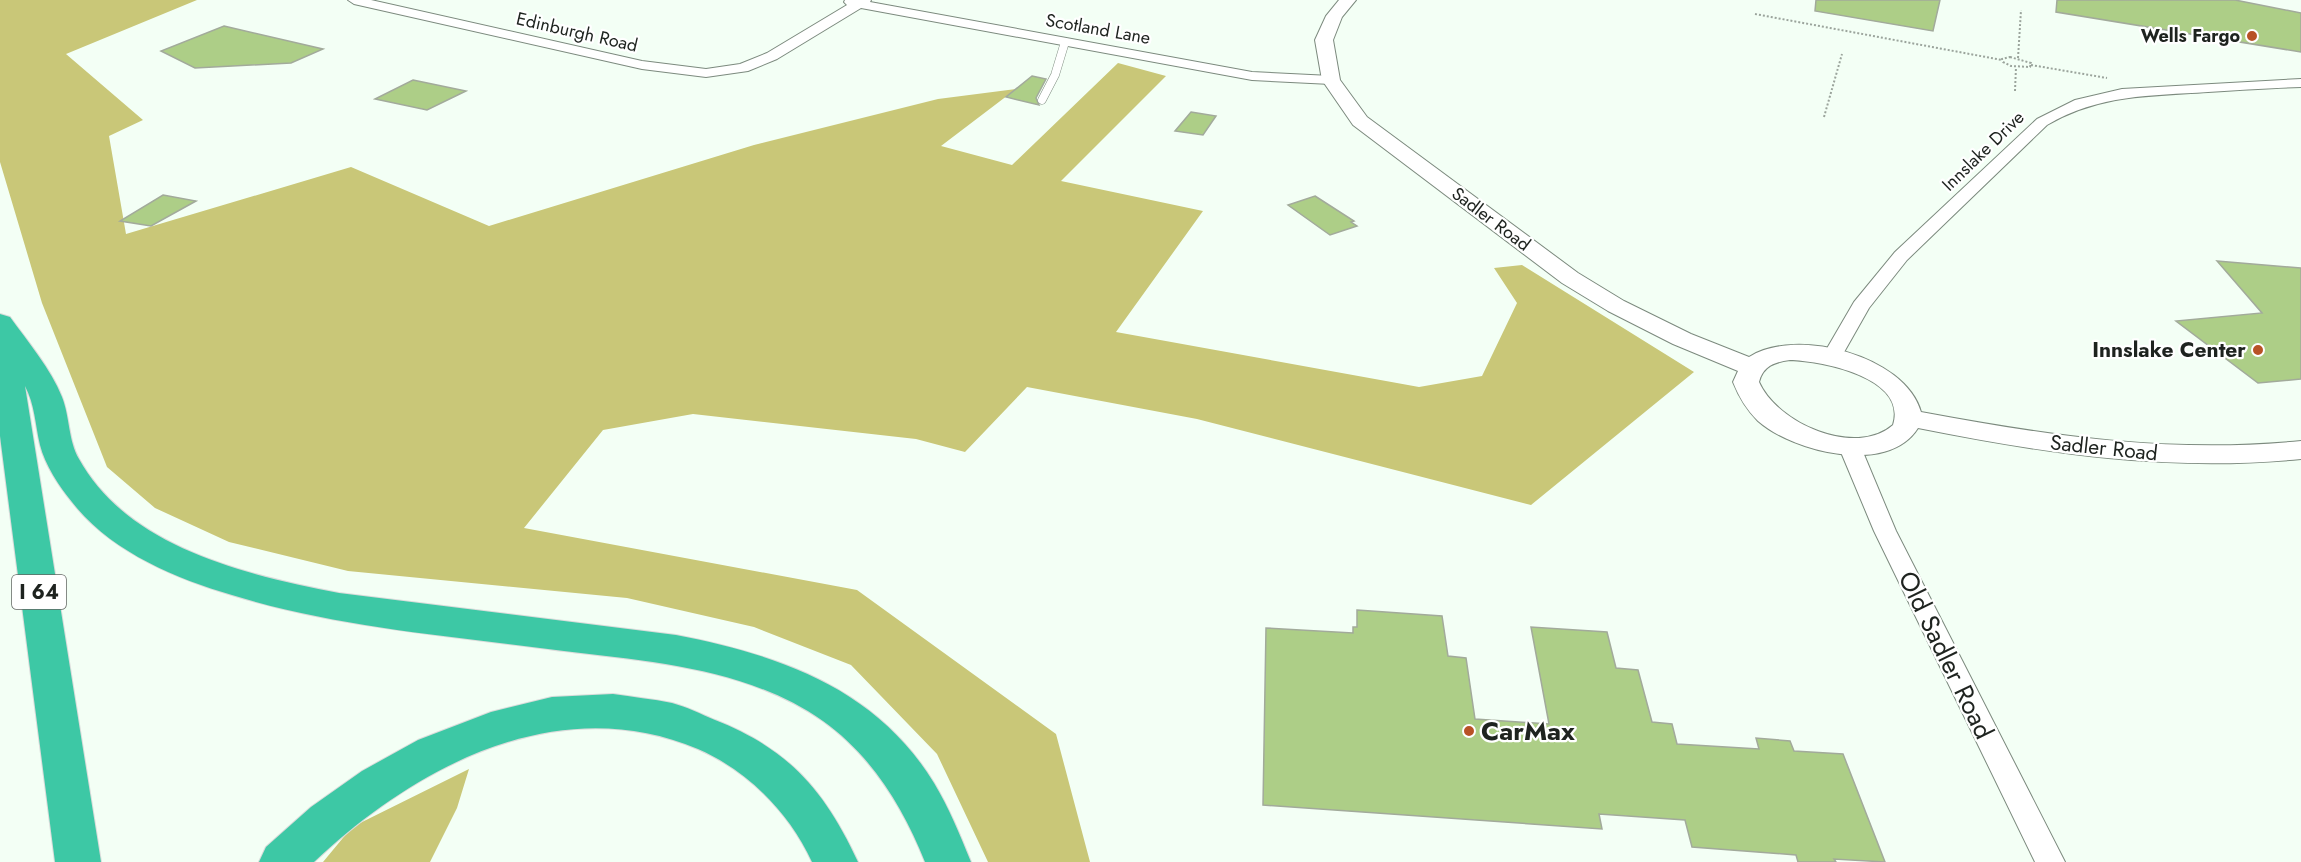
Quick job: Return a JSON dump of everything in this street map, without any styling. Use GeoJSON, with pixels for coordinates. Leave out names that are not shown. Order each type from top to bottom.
{"type":"FeatureCollection","features":[{"type":"Feature","properties":{"kind":"highway","name":"I 64"},"geometry":{"type":"LineString","coordinates":[[0,322],[78,862]]}},
{"type":"Feature","properties":{"kind":"highway"},"geometry":{"type":"LineString","coordinates":[[0,322],[46,396],[57,448],[77,484],[100,509],[148,547],[225,580],[289,598],[339,607],[689,651],[748,665],[788,680],[822,698],[871,737],[905,777],[931,822],[948,862]]}},
{"type":"Feature","properties":{"kind":"highway"},"geometry":{"type":"LineString","coordinates":[[282,862],[354,798],[409,764],[441,748],[511,723],[576,712],[611,712],[670,720],[718,738],[744,753],[787,789],[807,811],[835,862]]}},
{"type":"Feature","properties":{"kind":"street","name":"Edinburgh Road"},"geometry":{"type":"LineString","coordinates":[[354,0],[661,69],[691,72],[723,72],[754,64],[772,56],[862,2]]}},
{"type":"Feature","properties":{"kind":"street","name":"Scotland Lane"},"geometry":{"type":"LineString","coordinates":[[838,0],[862,2],[1252,76],[1331,80]]}},
{"type":"Feature","properties":{"kind":"street","name":"Sadler Road"},"geometry":{"type":"LineString","coordinates":[[1348,0],[1335,16],[1324,40],[1331,80],[1360,121],[1570,278],[1616,306],[1682,339],[1751,367]]}},
{"type":"Feature","properties":{"kind":"street","name":"Innslake Drive"},"geometry":{"type":"LineString","coordinates":[[1832,357],[1861,306],[1901,256],[2050,117],[2066,108],[2111,96],[2301,83]]}},
{"type":"Feature","properties":{"kind":"street","name":"Innslake Drive"},"geometry":{"type":"LineString","coordinates":[[2228,87],[2301,93]]}},
{"type":"Feature","properties":{"kind":"street"},"geometry":{"type":"LineString","coordinates":[[1790,352],[1832,357],[1860,367],[1886,381],[1903,400],[1908,418],[1906,426],[1891,440],[1865,446],[1815,439],[1770,418],[1747,390],[1746,381],[1751,367],[1766,357],[1790,352]]}},
{"type":"Feature","properties":{"kind":"street","name":"Sadler Road"},"geometry":{"type":"LineString","coordinates":[[1908,418],[1998,435],[2121,452],[2246,455],[2301,450]]}},
{"type":"Feature","properties":{"kind":"street","name":"Old Sadler Road"},"geometry":{"type":"LineString","coordinates":[[1849,445],[1885,531],[2050,862]]}},
{"type":"Feature","properties":{"kind":"lane"},"geometry":{"type":"LineString","coordinates":[[1042,100],[1055,75],[1065,42]]}},
{"type":"Feature","properties":{"kind":"path"},"geometry":{"type":"LineString","coordinates":[[2018,58],[2021,10]]}},
{"type":"Feature","properties":{"kind":"path"},"geometry":{"type":"LineString","coordinates":[[1755,14],[2002,60],[2016,67],[2030,67],[2031,65],[2107,78]]}},
{"type":"Feature","properties":{"kind":"path"},"geometry":{"type":"LineString","coordinates":[[1824,117],[1842,54]]}},
{"type":"Feature","properties":{"kind":"path"},"geometry":{"type":"LineString","coordinates":[[2002,60],[2010,57],[2018,58],[2031,65]]}},
{"type":"Feature","properties":{"kind":"path"},"geometry":{"type":"LineString","coordinates":[[2015,91],[2016,67]]}},
{"type":"Feature","properties":{"kind":"shaded area"},"geometry":{"type":"Polygon","coordinates":[[[0,0],[197,0],[66,54],[143,120],[109,136],[126,234],[351,167],[489,226],[754,145],[938,99],[1016,89],[941,146],[1012,165],[1118,63],[1166,76],[1061,181],[1203,211],[1116,332],[1419,387],[1482,376],[1517,303],[1494,268],[1522,265],[1694,372],[1531,505],[1197,419],[1027,387],[965,452],[916,439],[693,414],[603,430],[524,528],[857,590],[1056,734],[1090,862],[988,862],[937,754],[851,665],[754,627],[627,598],[348,571],[229,542],[155,508],[107,467],[42,303],[0,162],[0,0]]]}},
{"type":"Feature","properties":{"kind":"shaded area"},"geometry":{"type":"Polygon","coordinates":[[[469,769],[457,808],[430,862],[323,862],[352,827],[469,769]]]}},
{"type":"Feature","properties":{"kind":"building"},"geometry":{"type":"Polygon","coordinates":[[[1816,0],[1940,0],[1933,31],[1815,11],[1816,0]]]}},
{"type":"Feature","properties":{"kind":"building","name":"Wells Fargo"},"geometry":{"type":"Polygon","coordinates":[[[2057,0],[2235,0],[2301,13],[2301,52],[2056,12],[2057,0]]]}},
{"type":"Feature","properties":{"kind":"building"},"geometry":{"type":"Polygon","coordinates":[[[224,26],[323,49],[291,63],[195,68],[161,51],[224,26]]]}},
{"type":"Feature","properties":{"kind":"building"},"geometry":{"type":"Polygon","coordinates":[[[1032,76],[1046,79],[1036,98],[1039,105],[1006,97],[1032,76]]]}},
{"type":"Feature","properties":{"kind":"building"},"geometry":{"type":"Polygon","coordinates":[[[413,80],[466,91],[427,110],[375,99],[413,80]]]}},
{"type":"Feature","properties":{"kind":"building"},"geometry":{"type":"Polygon","coordinates":[[[1191,112],[1216,116],[1203,135],[1175,131],[1191,112]]]}},
{"type":"Feature","properties":{"kind":"building"},"geometry":{"type":"Polygon","coordinates":[[[163,195],[196,201],[151,226],[120,221],[163,195]]]}},
{"type":"Feature","properties":{"kind":"building"},"geometry":{"type":"Polygon","coordinates":[[[1315,196],[1354,221],[1351,222],[1357,226],[1330,235],[1288,205],[1315,196]]]}},
{"type":"Feature","properties":{"kind":"building","name":"Innslake Center"},"geometry":{"type":"Polygon","coordinates":[[[2217,261],[2301,268],[2301,379],[2258,383],[2176,321],[2262,313],[2217,261]]]}},
{"type":"Feature","properties":{"kind":"building","name":"CarMax"},"geometry":{"type":"Polygon","coordinates":[[[1357,610],[1442,616],[1448,656],[1466,658],[1475,719],[1549,724],[1531,627],[1607,632],[1616,668],[1638,670],[1652,722],[1672,724],[1677,744],[1759,749],[1756,738],[1790,741],[1794,751],[1843,754],[1885,862],[1834,859],[1836,862],[1798,862],[1796,855],[1692,847],[1685,820],[1599,814],[1602,829],[1263,805],[1266,628],[1353,633],[1353,627],[1357,627],[1357,610]]]}},
{"type":"Feature","properties":{"kind":"place","name":"Wells Fargo"},"geometry":{"type":"Point","coordinates":[2252,36]}},
{"type":"Feature","properties":{"kind":"place","name":"Innslake Center"},"geometry":{"type":"Point","coordinates":[2258,350]}},
{"type":"Feature","properties":{"kind":"place","name":"CarMax"},"geometry":{"type":"Point","coordinates":[1469,731]}}]}
